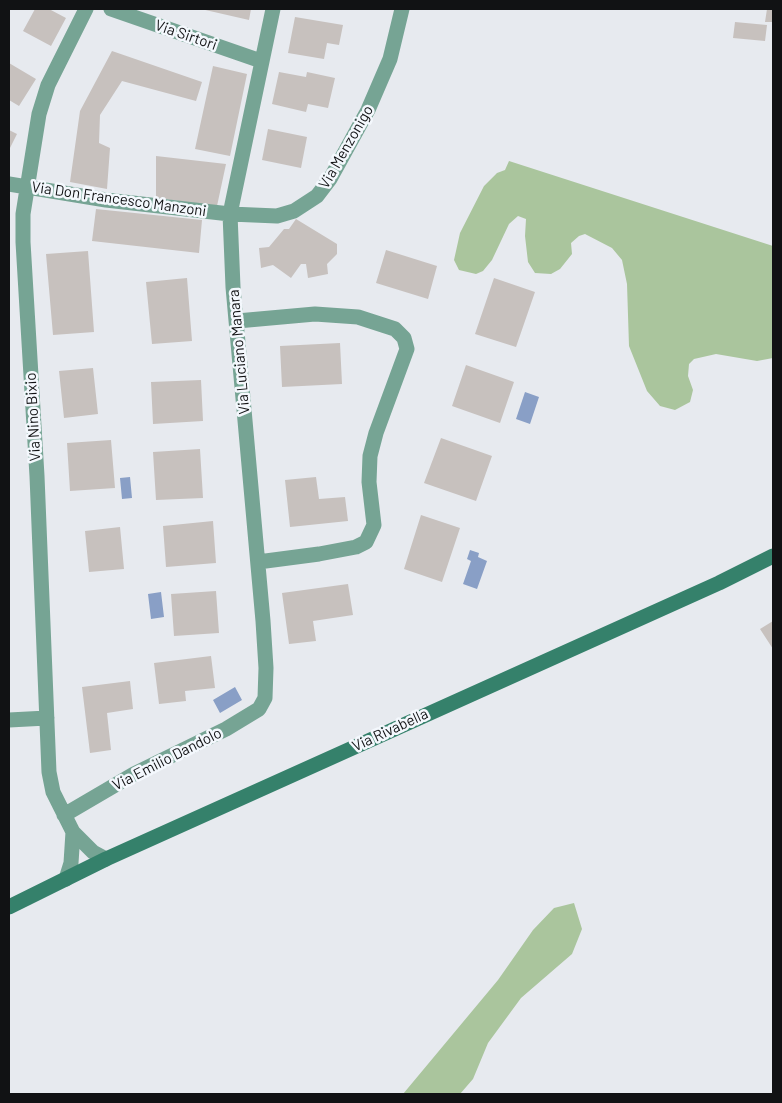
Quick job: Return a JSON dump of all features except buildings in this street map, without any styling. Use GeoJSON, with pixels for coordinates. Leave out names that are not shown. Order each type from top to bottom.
{"type":"FeatureCollection","features":[{"type":"Feature","properties":{"kind":"street","name":"Via Nino Bixio"},"geometry":{"type":"LineString","coordinates":[[86,9],[48,85],[39,114],[26,186],[23,242],[37,476],[49,772],[53,792],[73,832],[93,852],[106,859]]}},
{"type":"Feature","properties":{"kind":"street","name":"Via Sirtori"},"geometry":{"type":"LineString","coordinates":[[111,9],[261,61]]}},
{"type":"Feature","properties":{"kind":"street","name":"Via Luciano Manara"},"geometry":{"type":"LineString","coordinates":[[265,698],[266,668],[231,259],[230,214],[273,9]]}},
{"type":"Feature","properties":{"kind":"street","name":"Via Menzonigo"},"geometry":{"type":"LineString","coordinates":[[230,214],[277,216],[294,211],[317,196],[330,179],[368,110],[390,59],[402,9]]}},
{"type":"Feature","properties":{"kind":"street","name":"Via Don Francesco Manzoni"},"geometry":{"type":"LineString","coordinates":[[9,184],[106,200],[230,214]]}},
{"type":"Feature","properties":{"kind":"street"},"geometry":{"type":"LineString","coordinates":[[237,321],[316,314],[358,317],[395,329],[404,338],[406,349],[376,433],[370,456],[369,482],[374,512],[374,525],[366,542],[356,547],[320,554],[258,562]]}},
{"type":"Feature","properties":{"kind":"street","name":"Via Rivabella"},"geometry":{"type":"LineString","coordinates":[[9,907],[106,859],[719,583],[773,556]]}},
{"type":"Feature","properties":{"kind":"street","name":"Via Emilio Dandolo"},"geometry":{"type":"LineString","coordinates":[[64,815],[134,774],[226,729],[259,709],[265,698]]}},
{"type":"Feature","properties":{"kind":"street"},"geometry":{"type":"LineString","coordinates":[[9,720],[47,718]]}},
{"type":"Feature","properties":{"kind":"street"},"geometry":{"type":"LineString","coordinates":[[66,879],[71,863],[73,832]]}},
{"type":"Feature","properties":{"kind":"green space"},"geometry":{"type":"Polygon","coordinates":[[[509,161],[773,246],[773,358],[757,361],[716,354],[694,359],[689,364],[688,376],[693,390],[690,402],[675,410],[660,406],[647,391],[629,346],[627,284],[622,260],[612,248],[585,234],[579,236],[571,243],[572,254],[560,269],[551,274],[535,273],[528,262],[525,236],[526,219],[518,216],[509,224],[492,260],[483,271],[476,274],[459,270],[454,260],[460,233],[484,186],[497,173],[505,170],[509,161]]]}},
{"type":"Feature","properties":{"kind":"green space"},"geometry":{"type":"Polygon","coordinates":[[[574,903],[582,929],[572,954],[521,998],[488,1043],[473,1079],[460,1094],[403,1094],[498,980],[533,930],[554,908],[574,903]]]}},
{"type":"Feature","properties":{"kind":"water"},"geometry":{"type":"Polygon","coordinates":[[[525,392],[539,397],[530,424],[516,419],[525,392]]]}},
{"type":"Feature","properties":{"kind":"water"},"geometry":{"type":"Polygon","coordinates":[[[130,477],[132,498],[122,499],[120,478],[130,477]]]}},
{"type":"Feature","properties":{"kind":"water"},"geometry":{"type":"Polygon","coordinates":[[[470,550],[479,553],[478,557],[487,561],[477,589],[463,584],[471,561],[467,559],[470,550]]]}},
{"type":"Feature","properties":{"kind":"water"},"geometry":{"type":"Polygon","coordinates":[[[161,592],[164,617],[151,619],[148,594],[161,592]]]}},
{"type":"Feature","properties":{"kind":"water"},"geometry":{"type":"Polygon","coordinates":[[[235,687],[242,700],[220,713],[213,700],[235,687]]]}}]}
